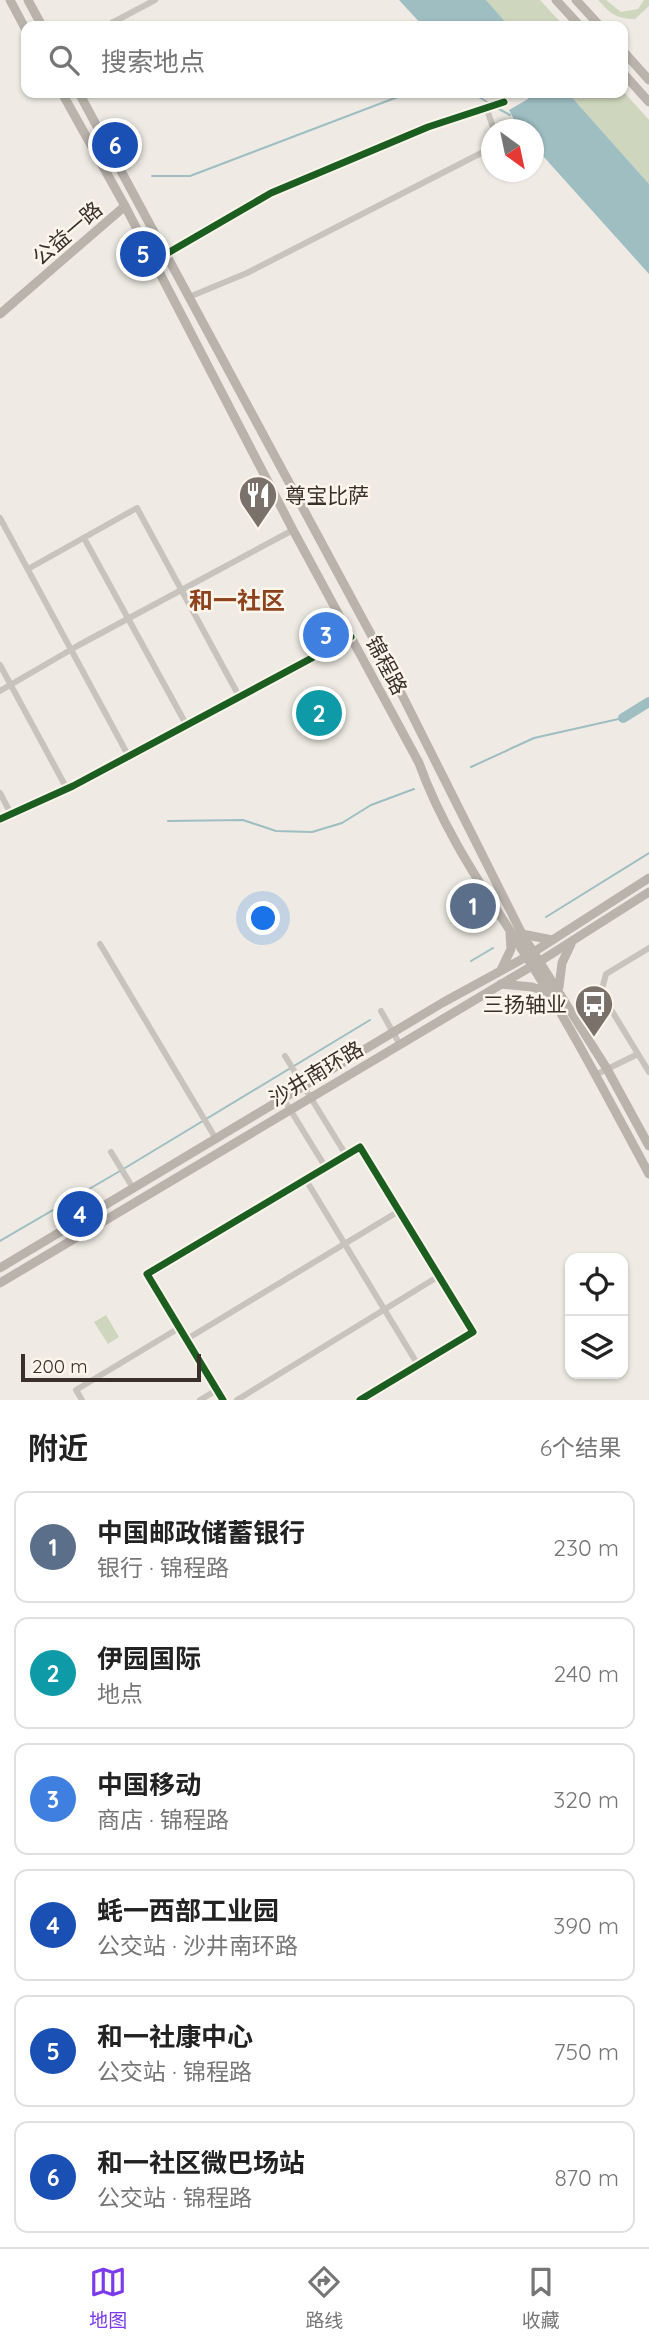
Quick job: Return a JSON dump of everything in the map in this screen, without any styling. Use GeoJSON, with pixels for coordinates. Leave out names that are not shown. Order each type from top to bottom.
{"type":"FeatureCollection","features":[{"type":"Feature","properties":{"kind":"main road"},"geometry":{"type":"LineString","coordinates":[[4,0],[11,3],[21,21]]}},
{"type":"Feature","properties":{"kind":"main road"},"geometry":{"type":"LineString","coordinates":[[28,0],[39,21]]}},
{"type":"Feature","properties":{"kind":"main road"},"geometry":{"type":"LineString","coordinates":[[556,0],[575,21]]}},
{"type":"Feature","properties":{"kind":"main road"},"geometry":{"type":"LineString","coordinates":[[576,0],[595,21]]}},
{"type":"Feature","properties":{"kind":"main road"},"geometry":{"type":"LineString","coordinates":[[628,57],[649,80]]}},
{"type":"Feature","properties":{"kind":"main road"},"geometry":{"type":"LineString","coordinates":[[628,79],[649,102]]}},
{"type":"Feature","properties":{"kind":"main road","name":"锦程路"},"geometry":{"type":"LineString","coordinates":[[65,98],[125,206],[293,530],[419,764],[430,795],[510,933],[531,958]]}},
{"type":"Feature","properties":{"kind":"main road","name":"锦程路"},"geometry":{"type":"LineString","coordinates":[[82,98],[382,653],[522,934],[548,992],[649,1174]]}},
{"type":"Feature","properties":{"kind":"main road","name":"公益一路"},"geometry":{"type":"LineString","coordinates":[[0,314],[125,206]]}},
{"type":"Feature","properties":{"kind":"main road"},"geometry":{"type":"LineString","coordinates":[[289,520],[304,511]]}},
{"type":"Feature","properties":{"kind":"main road","name":"沙井南环路"},"geometry":{"type":"LineString","coordinates":[[0,1283],[499,984],[552,940],[649,878]]}},
{"type":"Feature","properties":{"kind":"main road","name":"沙井南环路"},"geometry":{"type":"LineString","coordinates":[[0,1268],[393,1032],[499,972],[531,958],[542,960],[649,892]]}},
{"type":"Feature","properties":{"kind":"main road"},"geometry":{"type":"LineString","coordinates":[[499,972],[511,949],[510,933]]}},
{"type":"Feature","properties":{"kind":"main road"},"geometry":{"type":"LineString","coordinates":[[522,934],[552,940]]}},
{"type":"Feature","properties":{"kind":"main road"},"geometry":{"type":"LineString","coordinates":[[559,988],[562,963],[572,942]]}},
{"type":"Feature","properties":{"kind":"main road"},"geometry":{"type":"LineString","coordinates":[[542,960],[646,1135],[649,1146]]}},
{"type":"Feature","properties":{"kind":"main road"},"geometry":{"type":"LineString","coordinates":[[499,984],[532,987],[548,992]]}},
{"type":"Feature","properties":{"kind":"street"},"geometry":{"type":"LineString","coordinates":[[115,21],[155,0]]}},
{"type":"Feature","properties":{"kind":"street"},"geometry":{"type":"LineString","coordinates":[[166,254],[271,193],[472,110],[504,102]]}},
{"type":"Feature","properties":{"kind":"street"},"geometry":{"type":"LineString","coordinates":[[486,107],[491,119]]}},
{"type":"Feature","properties":{"kind":"street"},"geometry":{"type":"LineString","coordinates":[[189,297],[247,273],[481,154]]}},
{"type":"Feature","properties":{"kind":"street"},"geometry":{"type":"LineString","coordinates":[[28,569],[137,508],[240,698]]}},
{"type":"Feature","properties":{"kind":"street"},"geometry":{"type":"LineString","coordinates":[[0,518],[130,757]]}},
{"type":"Feature","properties":{"kind":"street"},"geometry":{"type":"LineString","coordinates":[[0,691],[293,530]]}},
{"type":"Feature","properties":{"kind":"street"},"geometry":{"type":"LineString","coordinates":[[84,538],[187,726]]}},
{"type":"Feature","properties":{"kind":"street"},"geometry":{"type":"LineString","coordinates":[[0,819],[130,757],[352,637]]}},
{"type":"Feature","properties":{"kind":"street"},"geometry":{"type":"LineString","coordinates":[[0,665],[67,789]]}},
{"type":"Feature","properties":{"kind":"street"},"geometry":{"type":"LineString","coordinates":[[0,793],[11,814]]}},
{"type":"Feature","properties":{"kind":"street"},"geometry":{"type":"LineString","coordinates":[[100,944],[216,1139]]}},
{"type":"Feature","properties":{"kind":"street"},"geometry":{"type":"LineString","coordinates":[[649,948],[606,974],[601,993],[649,1072]]}},
{"type":"Feature","properties":{"kind":"street"},"geometry":{"type":"LineString","coordinates":[[381,1012],[400,1043]]}},
{"type":"Feature","properties":{"kind":"street"},"geometry":{"type":"LineString","coordinates":[[595,1075],[638,1054]]}},
{"type":"Feature","properties":{"kind":"street"},"geometry":{"type":"LineString","coordinates":[[285,1055],[346,1155]]}},
{"type":"Feature","properties":{"kind":"street"},"geometry":{"type":"LineString","coordinates":[[283,1098],[326,1168]]}},
{"type":"Feature","properties":{"kind":"street"},"geometry":{"type":"LineString","coordinates":[[632,1143],[646,1135]]}},
{"type":"Feature","properties":{"kind":"street"},"geometry":{"type":"LineString","coordinates":[[223,1400],[147,1274],[360,1147],[473,1332],[360,1400]]}},
{"type":"Feature","properties":{"kind":"street"},"geometry":{"type":"LineString","coordinates":[[111,1152],[133,1188]]}},
{"type":"Feature","properties":{"kind":"street"},"geometry":{"type":"LineString","coordinates":[[306,1180],[418,1365]]}},
{"type":"Feature","properties":{"kind":"street"},"geometry":{"type":"LineString","coordinates":[[187,1339],[399,1211]]}},
{"type":"Feature","properties":{"kind":"street"},"geometry":{"type":"LineString","coordinates":[[237,1400],[439,1276]]}},
{"type":"Feature","properties":{"kind":"street"},"geometry":{"type":"LineString","coordinates":[[82,1400],[76,1390],[179,1328]]}},
{"type":"Feature","properties":{"kind":"street"},"geometry":{"type":"LineString","coordinates":[[200,1400],[217,1390]]}},
{"type":"Feature","properties":{"kind":"green space"},"geometry":{"type":"Polygon","coordinates":[[[486,0],[540,0],[559,21],[505,21],[486,0]]]}},
{"type":"Feature","properties":{"kind":"green space"},"geometry":{"type":"Polygon","coordinates":[[[598,0],[606,0],[621,12],[638,9],[644,0],[649,0],[649,6],[635,19],[628,19],[614,14],[598,0]]]}},
{"type":"Feature","properties":{"kind":"green space"},"geometry":{"type":"Polygon","coordinates":[[[628,97],[649,120],[649,184],[572,98],[628,97]]]}},
{"type":"Feature","properties":{"kind":"green space"},"geometry":{"type":"Polygon","coordinates":[[[106,1315],[119,1337],[108,1344],[94,1322],[106,1315]]]}},
{"type":"Feature","properties":{"kind":"water"},"geometry":{"type":"Polygon","coordinates":[[[399,0],[486,0],[505,21],[418,21],[399,0]]]}},
{"type":"Feature","properties":{"kind":"water"},"geometry":{"type":"Polygon","coordinates":[[[528,98],[572,98],[649,184],[649,274],[544,157],[544,119],[514,119],[509,110],[528,98]]]}},
{"type":"Feature","properties":{"kind":"waterway"},"geometry":{"type":"LineString","coordinates":[[152,176],[190,176],[395,98]]}},
{"type":"Feature","properties":{"kind":"waterway"},"geometry":{"type":"LineString","coordinates":[[480,98],[489,103]]}},
{"type":"Feature","properties":{"kind":"waterway"},"geometry":{"type":"LineString","coordinates":[[497,108],[510,115]]}},
{"type":"Feature","properties":{"kind":"waterway"},"geometry":{"type":"LineString","coordinates":[[623,718],[649,702]]}},
{"type":"Feature","properties":{"kind":"waterway"},"geometry":{"type":"LineString","coordinates":[[471,767],[534,738],[623,718]]}},
{"type":"Feature","properties":{"kind":"waterway"},"geometry":{"type":"LineString","coordinates":[[168,821],[243,820],[276,831],[312,832],[342,823],[371,805],[414,789]]}},
{"type":"Feature","properties":{"kind":"waterway"},"geometry":{"type":"LineString","coordinates":[[546,917],[649,853]]}},
{"type":"Feature","properties":{"kind":"waterway"},"geometry":{"type":"LineString","coordinates":[[471,961],[493,948]]}},
{"type":"Feature","properties":{"kind":"waterway"},"geometry":{"type":"LineString","coordinates":[[125,1168],[370,1020]]}},
{"type":"Feature","properties":{"kind":"waterway"},"geometry":{"type":"LineString","coordinates":[[0,1241],[120,1171]]}},
{"type":"Feature","properties":{"kind":"cycle path"},"geometry":{"type":"LineString","coordinates":[[166,254],[271,193],[428,127],[504,102]]}},
{"type":"Feature","properties":{"kind":"cycle path"},"geometry":{"type":"LineString","coordinates":[[0,819],[73,786],[351,637]]}},
{"type":"Feature","properties":{"kind":"cycle path"},"geometry":{"type":"LineString","coordinates":[[223,1400],[147,1274],[360,1147],[473,1332],[360,1400]]}},
{"type":"Feature","properties":{"kind":"place","name":"和一社区微巴场站"},"geometry":{"type":"Point","coordinates":[115,145]}},
{"type":"Feature","properties":{"kind":"place","name":"和一社康中心"},"geometry":{"type":"Point","coordinates":[143,254]}},
{"type":"Feature","properties":{"kind":"place","name":"尊宝比萨"},"geometry":{"type":"Point","coordinates":[258,529]}},
{"type":"Feature","properties":{"kind":"place","name":"中国移动"},"geometry":{"type":"Point","coordinates":[326,635]}},
{"type":"Feature","properties":{"kind":"place","name":"伊园国际"},"geometry":{"type":"Point","coordinates":[319,713]}},
{"type":"Feature","properties":{"kind":"place","name":"中国邮政储蓄银行"},"geometry":{"type":"Point","coordinates":[473,906]}},
{"type":"Feature","properties":{"kind":"place","name":"三扬轴业"},"geometry":{"type":"Point","coordinates":[594,1038]}},
{"type":"Feature","properties":{"kind":"place","name":"蚝一西部工业园"},"geometry":{"type":"Point","coordinates":[80,1214]}},
{"type":"Feature","properties":{"kind":"district","name":"和一社区"},"geometry":{"type":"Point","coordinates":[237,600]}}]}
